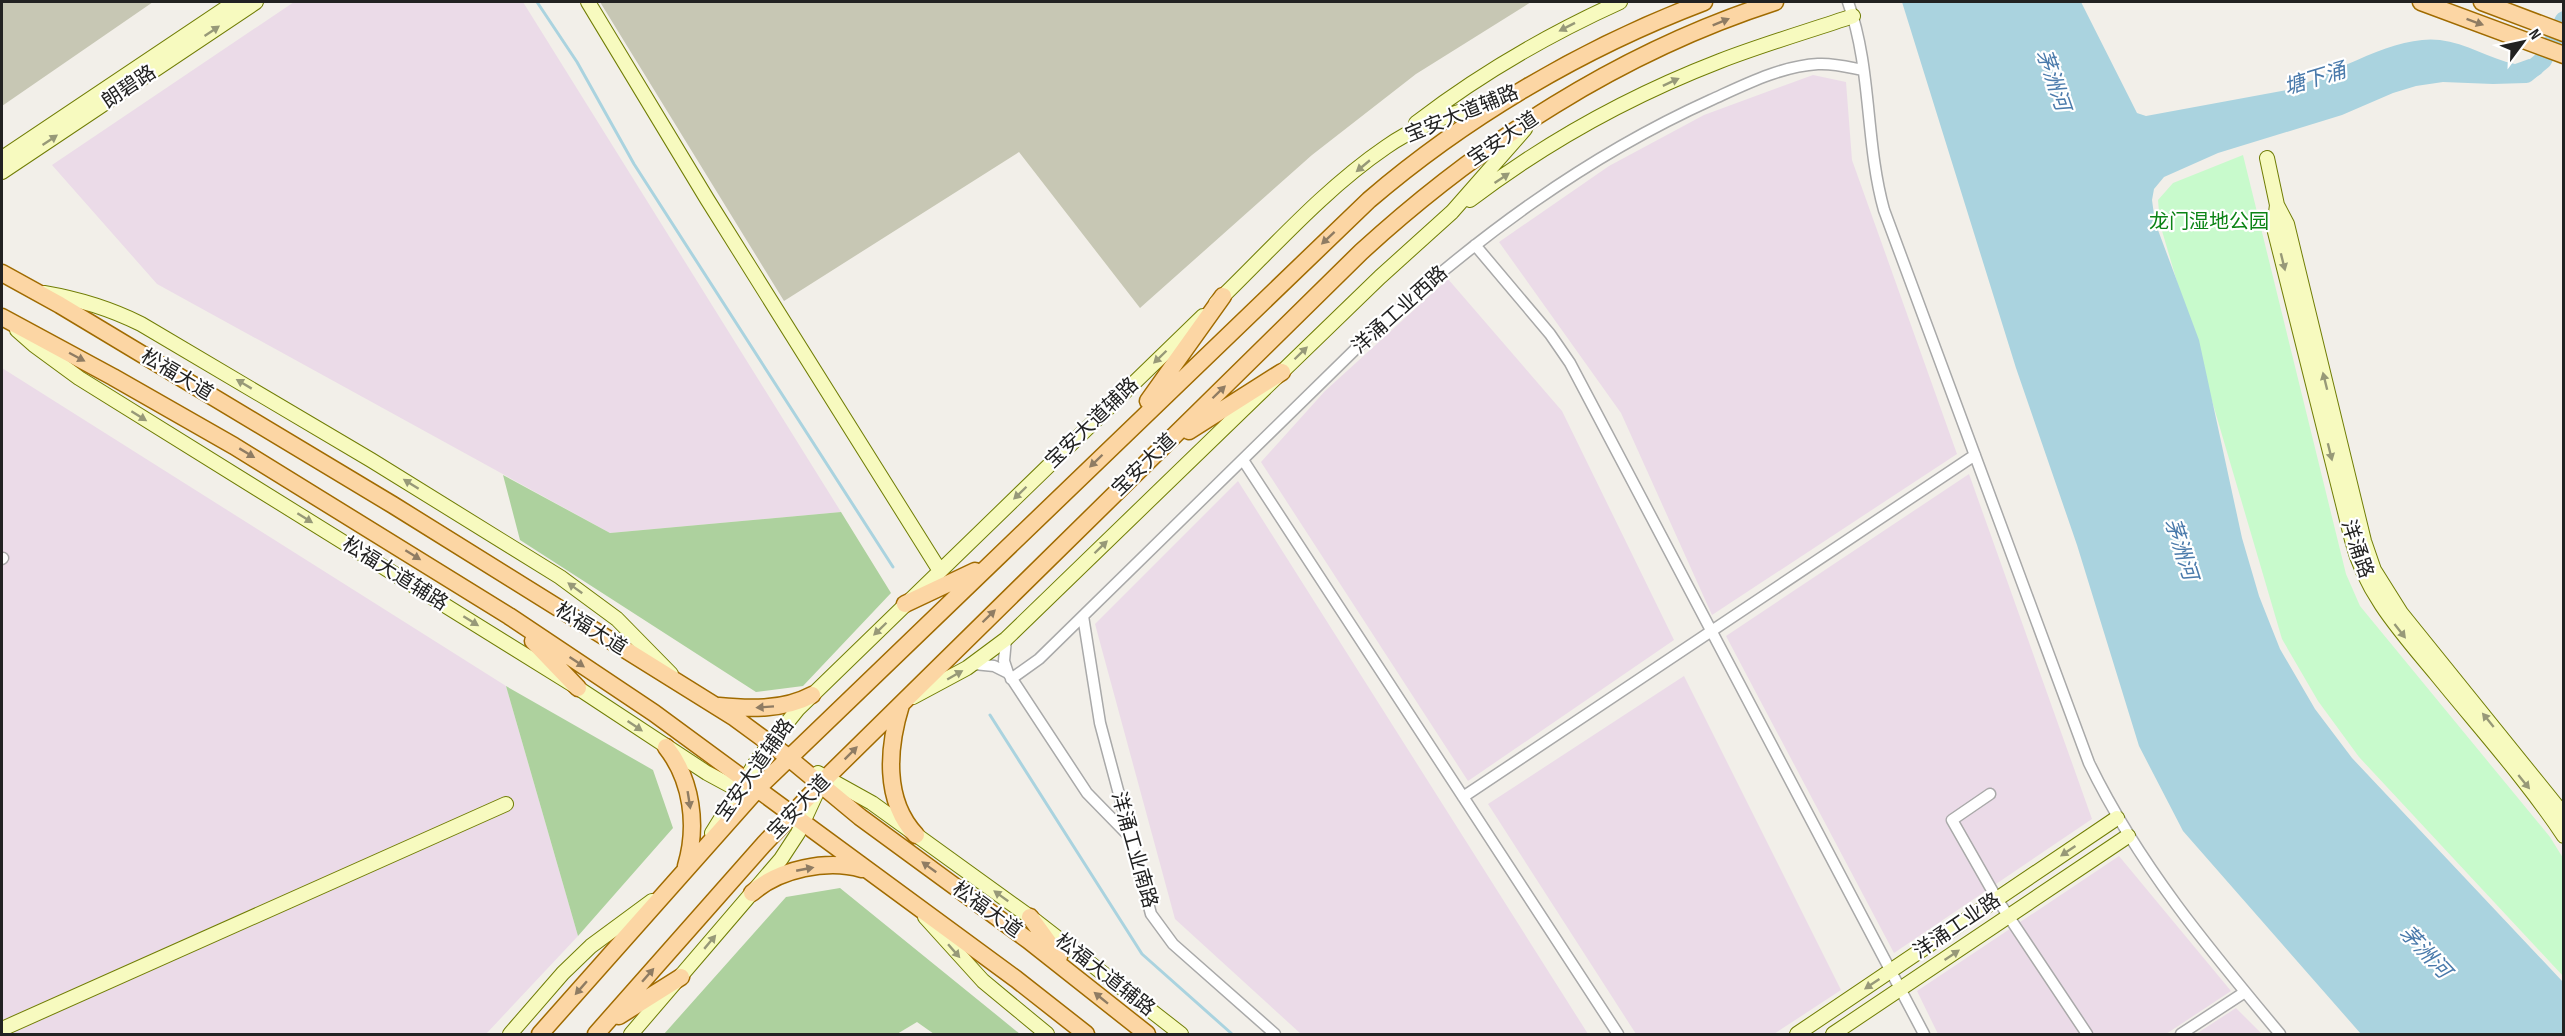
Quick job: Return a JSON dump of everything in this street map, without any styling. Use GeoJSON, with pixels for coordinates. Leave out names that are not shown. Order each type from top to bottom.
{"type":"FeatureCollection","features":[{"type":"Feature","properties":{"kind":"main road","name":"朗碧路"},"geometry":{"type":"LineString","coordinates":[[2,158],[235,2]]}},
{"type":"Feature","properties":{"kind":"main road","name":"朗碧路"},"geometry":{"type":"LineString","coordinates":[[2,172],[256,2]]}},
{"type":"Feature","properties":{"kind":"main road"},"geometry":{"type":"LineString","coordinates":[[588,2],[707,199],[940,571]]}},
{"type":"Feature","properties":{"kind":"main road"},"geometry":{"type":"LineString","coordinates":[[1386,147],[1455,94],[1505,62],[1553,34],[1620,2]]}},
{"type":"Feature","properties":{"kind":"main road","name":"宝安大道"},"geometry":{"type":"LineString","coordinates":[[540,1035],[704,848],[747,788],[789,757],[1121,436],[1388,184],[1448,138],[1547,77],[1649,24],[1704,2]]}},
{"type":"Feature","properties":{"kind":"main road","name":"宝安大道"},"geometry":{"type":"LineString","coordinates":[[600,1030],[797,819],[824,781],[1380,234],[1461,168],[1544,111],[1592,83],[1675,41],[1775,2]]}},
{"type":"Feature","properties":{"kind":"main road"},"geometry":{"type":"LineString","coordinates":[[2421,2],[2564,55]]}},
{"type":"Feature","properties":{"kind":"main road"},"geometry":{"type":"LineString","coordinates":[[2482,2],[2564,33]]}},
{"type":"Feature","properties":{"kind":"main road"},"geometry":{"type":"LineString","coordinates":[[1438,226],[1477,195],[1535,156],[1643,95],[1741,53],[1853,16]]}},
{"type":"Feature","properties":{"kind":"main road","name":"宝安大道辅路"},"geometry":{"type":"LineString","coordinates":[[747,788],[770,742],[812,695],[1322,200],[1386,147],[1436,121],[1547,77]]}},
{"type":"Feature","properties":{"kind":"main road","name":"宝安大道辅路"},"geometry":{"type":"LineString","coordinates":[[903,702],[974,664],[1006,639],[1380,277],[1438,226],[1544,111]]}},
{"type":"Feature","properties":{"kind":"main road","name":"洋涌路"},"geometry":{"type":"LineString","coordinates":[[2267,158],[2277,205],[2287,224],[2364,541],[2374,570],[2401,613],[2564,815]]}},
{"type":"Feature","properties":{"kind":"main road","name":"洋涌路"},"geometry":{"type":"LineString","coordinates":[[2277,205],[2274,228],[2352,540],[2363,574],[2398,628],[2534,794],[2564,836]]}},
{"type":"Feature","properties":{"kind":"main road","name":"松福大道"},"geometry":{"type":"LineString","coordinates":[[2,273],[383,499],[716,706],[824,781],[860,817],[1028,940],[1147,1035]]}},
{"type":"Feature","properties":{"kind":"main road"},"geometry":{"type":"LineString","coordinates":[[35,291],[112,309],[371,460],[568,583],[617,619],[680,684]]}},
{"type":"Feature","properties":{"kind":"main road"},"geometry":{"type":"LineString","coordinates":[[1121,436],[1223,296]]}},
{"type":"Feature","properties":{"kind":"main road","name":"松福大道"},"geometry":{"type":"LineString","coordinates":[[4,318],[234,446],[509,616],[654,713],[747,788],[797,819],[1016,979],[1086,1035]]}},
{"type":"Feature","properties":{"kind":"main road","name":"松福大道辅路"},"geometry":{"type":"LineString","coordinates":[[4,318],[34,345],[79,378],[578,688],[666,747],[747,788]]}},
{"type":"Feature","properties":{"kind":"main road"},"geometry":{"type":"LineString","coordinates":[[1149,460],[1179,437],[1282,372]]}},
{"type":"Feature","properties":{"kind":"main road"},"geometry":{"type":"LineString","coordinates":[[905,604],[978,570],[993,560]]}},
{"type":"Feature","properties":{"kind":"main road"},"geometry":{"type":"LineString","coordinates":[[509,616],[578,688]]}},
{"type":"Feature","properties":{"kind":"main road"},"geometry":{"type":"LineString","coordinates":[[716,706],[743,708],[776,706],[799,701],[812,695]]}},
{"type":"Feature","properties":{"kind":"main road"},"geometry":{"type":"LineString","coordinates":[[903,702],[892,744],[892,782],[898,806],[916,835]]}},
{"type":"Feature","properties":{"kind":"main road"},"geometry":{"type":"LineString","coordinates":[[666,747],[680,767],[688,794],[692,832],[686,868]]}},
{"type":"Feature","properties":{"kind":"main road","name":"松福大道辅路"},"geometry":{"type":"LineString","coordinates":[[824,781],[866,800],[916,835],[1030,917],[1181,1035]]}},
{"type":"Feature","properties":{"kind":"main road"},"geometry":{"type":"LineString","coordinates":[[2,1029],[506,804]]}},
{"type":"Feature","properties":{"kind":"main road","name":"洋涌工业路"},"geometry":{"type":"LineString","coordinates":[[1797,1035],[2117,818]]}},
{"type":"Feature","properties":{"kind":"main road"},"geometry":{"type":"LineString","coordinates":[[632,1035],[787,852],[797,819]]}},
{"type":"Feature","properties":{"kind":"main road","name":"洋涌工业路"},"geometry":{"type":"LineString","coordinates":[[1833,1035],[2128,836]]}},
{"type":"Feature","properties":{"kind":"main road"},"geometry":{"type":"LineString","coordinates":[[752,893],[770,880],[800,870],[832,866],[866,870]]}},
{"type":"Feature","properties":{"kind":"main road"},"geometry":{"type":"LineString","coordinates":[[510,1035],[563,973],[591,946],[663,893]]}},
{"type":"Feature","properties":{"kind":"main road"},"geometry":{"type":"LineString","coordinates":[[916,906],[968,967],[1047,1035]]}},
{"type":"Feature","properties":{"kind":"main road"},"geometry":{"type":"LineString","coordinates":[[1030,917],[1077,978]]}},
{"type":"Feature","properties":{"kind":"main road"},"geometry":{"type":"LineString","coordinates":[[600,1030],[681,977]]}},
{"type":"Feature","properties":{"kind":"street"},"geometry":{"type":"LineString","coordinates":[[1848,2],[1853,16],[1863,70],[1876,180],[1884,210],[2077,733],[2117,818],[2128,836],[2189,921],[2280,1035]]}},
{"type":"Feature","properties":{"kind":"street","name":"洋涌工业西路"},"geometry":{"type":"LineString","coordinates":[[1009,676],[1039,659],[1374,331],[1500,225],[1595,159],[1702,104],[1769,76],[1803,66],[1827,64],[1863,70]]}},
{"type":"Feature","properties":{"kind":"street"},"geometry":{"type":"LineString","coordinates":[[1475,245],[1565,354],[1924,1035]]}},
{"type":"Feature","properties":{"kind":"street"},"geometry":{"type":"LineString","coordinates":[[1463,796],[1975,455]]}},
{"type":"Feature","properties":{"kind":"street"},"geometry":{"type":"LineString","coordinates":[[1243,460],[1618,1035]]}},
{"type":"Feature","properties":{"kind":"street","name":"洋涌工业南路"},"geometry":{"type":"LineString","coordinates":[[1083,616],[1100,723],[1147,905],[1161,930],[1173,944],[1275,1035]]}},
{"type":"Feature","properties":{"kind":"street"},"geometry":{"type":"LineString","coordinates":[[1006,639],[1004,661],[1009,676],[1087,793],[1114,823],[1129,835]]}},
{"type":"Feature","properties":{"kind":"street"},"geometry":{"type":"LineString","coordinates":[[974,664],[994,666],[1009,676]]}},
{"type":"Feature","properties":{"kind":"street"},"geometry":{"type":"LineString","coordinates":[[1990,794],[1952,820],[1997,899],[2087,1035]]}},
{"type":"Feature","properties":{"kind":"street"},"geometry":{"type":"LineString","coordinates":[[2181,1035],[2245,992]]}},
{"type":"Feature","properties":{"kind":"shaded area"},"geometry":{"type":"Polygon","coordinates":[[[2,2],[153,2],[2,106],[2,2]]]}},
{"type":"Feature","properties":{"kind":"shaded area"},"geometry":{"type":"Polygon","coordinates":[[[294,2],[523,2],[841,512],[610,533],[157,284],[52,165],[294,2]]]}},
{"type":"Feature","properties":{"kind":"shaded area"},"geometry":{"type":"Polygon","coordinates":[[[600,2],[1531,2],[1416,74],[1312,155],[1140,308],[1019,152],[784,301],[600,2]]]}},
{"type":"Feature","properties":{"kind":"shaded area"},"geometry":{"type":"Polygon","coordinates":[[[1813,75],[1846,82],[1852,160],[1957,454],[1712,615],[1621,413],[1499,242],[1609,166],[1704,115],[1813,75]]]}},
{"type":"Feature","properties":{"kind":"shaded area"},"geometry":{"type":"Polygon","coordinates":[[[1448,279],[1562,411],[1674,640],[1468,781],[1261,462],[1325,391],[1448,279]]]}},
{"type":"Feature","properties":{"kind":"shaded area"},"geometry":{"type":"Polygon","coordinates":[[[2,368],[506,686],[578,936],[486,1034],[2,1034],[2,368]]]}},
{"type":"Feature","properties":{"kind":"shaded area"},"geometry":{"type":"Polygon","coordinates":[[[1969,474],[2092,819],[1894,953],[1726,636],[1969,474]]]}},
{"type":"Feature","properties":{"kind":"shaded area"},"geometry":{"type":"Polygon","coordinates":[[[1238,481],[1588,1034],[1301,1034],[1175,919],[1095,624],[1238,481]]]}},
{"type":"Feature","properties":{"kind":"shaded area"},"geometry":{"type":"Polygon","coordinates":[[[1684,676],[1841,990],[1774,1034],[1636,1034],[1488,804],[1684,676]]]}},
{"type":"Feature","properties":{"kind":"shaded area"},"geometry":{"type":"Polygon","coordinates":[[[2119,856],[2231,991],[2166,1034],[1938,1034],[1917,991],[2119,856]]]}},
{"type":"Feature","properties":{"kind":"shaded area"},"geometry":{"type":"Polygon","coordinates":[[[2236,1008],[2262,1034],[2196,1034],[2236,1008]]]}},
{"type":"Feature","properties":{"kind":"green space","name":"龙门湿地公园"},"geometry":{"type":"Polygon","coordinates":[[[2243,155],[2346,574],[2360,606],[2550,837],[2563,858],[2563,976],[2359,757],[2318,701],[2282,639],[2160,224],[2158,200],[2173,183],[2243,155]]]}},
{"type":"Feature","properties":{"kind":"green space"},"geometry":{"type":"Polygon","coordinates":[[[503,475],[610,533],[841,512],[891,593],[803,686],[756,692],[520,540],[503,475]]]}},
{"type":"Feature","properties":{"kind":"green space"},"geometry":{"type":"Polygon","coordinates":[[[506,686],[653,770],[673,828],[578,936],[506,686]]]}},
{"type":"Feature","properties":{"kind":"green space"},"geometry":{"type":"Polygon","coordinates":[[[840,888],[1020,1034],[934,1034],[917,1022],[897,1034],[664,1034],[786,897],[840,888]]]}},
{"type":"Feature","properties":{"kind":"water","name":"茅洲河"},"geometry":{"type":"Polygon","coordinates":[[[1902,2],[2081,2],[2137,113],[2146,116],[2287,90],[2383,49],[2422,40],[2450,42],[2515,64],[2536,57],[2550,62],[2541,74],[2526,83],[2443,82],[2416,86],[2393,93],[2342,115],[2218,153],[2164,177],[2154,189],[2152,200],[2155,222],[2199,340],[2242,538],[2259,596],[2280,649],[2315,709],[2352,758],[2563,982],[2563,1034],[2361,1034],[2183,831],[2139,746],[2077,545],[2016,368],[1902,2]]]}},
{"type":"Feature","properties":{"kind":"waterway"},"geometry":{"type":"LineString","coordinates":[[537,2],[577,62],[634,164],[893,567]]}},
{"type":"Feature","properties":{"kind":"waterway","name":"塘下涌"},"geometry":{"type":"LineString","coordinates":[[2526,74],[2543,60],[2564,20]]}},
{"type":"Feature","properties":{"kind":"waterway"},"geometry":{"type":"LineString","coordinates":[[990,715],[1142,954],[1232,1034]]}}]}
